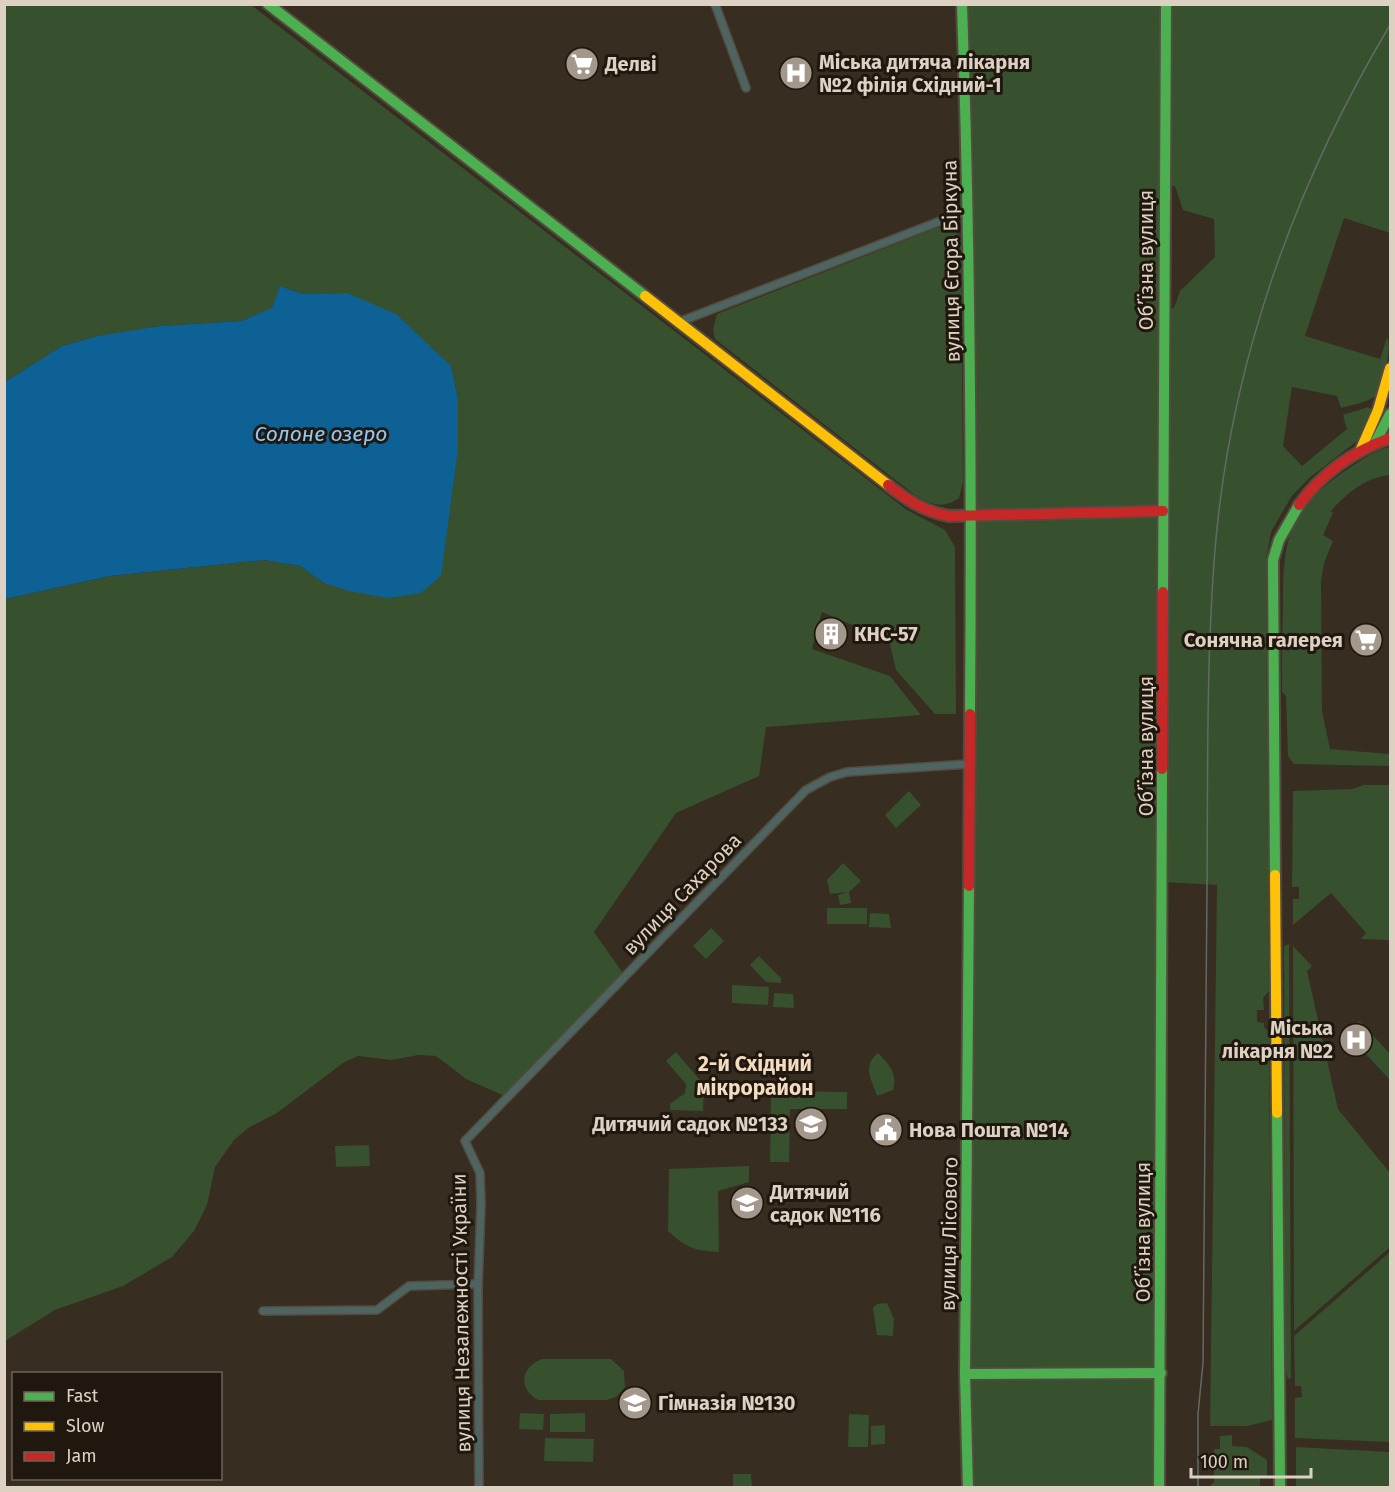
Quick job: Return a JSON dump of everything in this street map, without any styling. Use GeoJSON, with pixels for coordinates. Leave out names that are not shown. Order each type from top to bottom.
{"type":"FeatureCollection","features":[{"type":"Feature","properties":{"kind":"street"},"geometry":{"type":"LineString","coordinates":[[268,4],[911,503],[936,514],[972,516],[1163,511]]}},
{"type":"Feature","properties":{"kind":"street"},"geometry":{"type":"LineString","coordinates":[[715,4],[746,88]]}},
{"type":"Feature","properties":{"kind":"street","name":"вулиця Єгора Біркуна"},"geometry":{"type":"LineString","coordinates":[[962,4],[969,210],[972,516],[969,764]]}},
{"type":"Feature","properties":{"kind":"street","name":"Обʼїзна вулиця"},"geometry":{"type":"LineString","coordinates":[[1159,1488],[1166,4]]}},
{"type":"Feature","properties":{"kind":"street"},"geometry":{"type":"LineString","coordinates":[[679,322],[969,210]]}},
{"type":"Feature","properties":{"kind":"street"},"geometry":{"type":"LineString","coordinates":[[1359,451],[1368,436],[1390,368]]}},
{"type":"Feature","properties":{"kind":"street"},"geometry":{"type":"LineString","coordinates":[[1376,441],[1390,414]]}},
{"type":"Feature","properties":{"kind":"street"},"geometry":{"type":"LineString","coordinates":[[1280,1488],[1273,560],[1280,536],[1296,506],[1313,487],[1359,451],[1376,441],[1390,438]]}},
{"type":"Feature","properties":{"kind":"street","name":"вулиця Сахарова"},"geometry":{"type":"LineString","coordinates":[[465,1142],[806,790],[830,777],[847,772],[969,764]]}},
{"type":"Feature","properties":{"kind":"street","name":"вулиця Лісового"},"geometry":{"type":"LineString","coordinates":[[968,1488],[965,1374],[969,764]]}},
{"type":"Feature","properties":{"kind":"street","name":"вулиця Незалежності України"},"geometry":{"type":"LineString","coordinates":[[465,1142],[480,1173],[479,1488]]}},
{"type":"Feature","properties":{"kind":"street"},"geometry":{"type":"LineString","coordinates":[[263,1311],[377,1310],[410,1286],[478,1284]]}},
{"type":"Feature","properties":{"kind":"street"},"geometry":{"type":"LineString","coordinates":[[965,1374],[1161,1373]]}},
{"type":"Feature","properties":{"kind":"green space"},"geometry":{"type":"Polygon","coordinates":[[[5,5],[251,5],[907,510],[945,530],[955,547],[956,714],[935,714],[896,670],[889,641],[822,612],[812,649],[890,676],[921,715],[766,727],[759,776],[676,813],[594,932],[625,976],[507,1097],[466,1079],[436,1056],[418,1055],[392,1060],[358,1056],[343,1063],[277,1113],[248,1128],[234,1140],[215,1167],[207,1205],[194,1231],[172,1257],[123,1286],[55,1310],[5,1341],[5,599],[110,576],[264,560],[300,566],[324,583],[458,449],[458,399],[451,366],[347,293],[303,294],[280,286],[273,308],[241,321],[160,326],[91,338],[62,346],[5,382],[5,5]]]}},
{"type":"Feature","properties":{"kind":"green space"},"geometry":{"type":"Polygon","coordinates":[[[962,5],[1390,5],[1390,233],[1344,218],[1305,336],[1380,359],[1387,338],[1389,350],[1386,368],[1374,397],[1341,408],[1337,396],[1292,387],[1283,446],[1302,466],[1347,429],[1343,415],[1368,407],[1373,410],[1361,438],[1308,479],[1291,497],[1271,532],[1266,560],[1269,991],[1263,998],[1264,1010],[1257,1010],[1257,1022],[1264,1023],[1264,1027],[1269,1032],[1272,1420],[1247,1426],[1210,1426],[1217,885],[1164,882],[1159,1487],[968,1487],[972,495],[962,5]],[[1164,185],[1165,310],[1174,308],[1180,291],[1215,257],[1214,219],[1183,210],[1175,186],[1164,185]]]}},
{"type":"Feature","properties":{"kind":"green space"},"geometry":{"type":"Polygon","coordinates":[[[939,227],[952,230],[961,236],[963,482],[959,498],[943,505],[927,502],[916,496],[715,339],[713,329],[717,314],[939,227]]]}},
{"type":"Feature","properties":{"kind":"green space"},"geometry":{"type":"Polygon","coordinates":[[[1390,447],[1390,475],[1373,479],[1357,487],[1331,511],[1333,513],[1323,535],[1333,541],[1324,563],[1321,581],[1322,711],[1330,749],[1390,754],[1390,766],[1294,764],[1288,756],[1286,696],[1282,692],[1283,582],[1287,545],[1299,515],[1324,487],[1365,458],[1390,447]]]}},
{"type":"Feature","properties":{"kind":"green space"},"geometry":{"type":"Polygon","coordinates":[[[1364,785],[1390,785],[1390,940],[1361,939],[1366,933],[1331,893],[1293,925],[1293,899],[1299,899],[1299,887],[1292,887],[1293,791],[1352,789],[1364,785]]]}},
{"type":"Feature","properties":{"kind":"green space"},"geometry":{"type":"Polygon","coordinates":[[[909,791],[921,805],[896,828],[885,815],[909,791]]]}},
{"type":"Feature","properties":{"kind":"green space"},"geometry":{"type":"Polygon","coordinates":[[[843,863],[861,881],[849,892],[851,903],[840,905],[838,895],[847,892],[830,894],[827,880],[843,863]]]}},
{"type":"Feature","properties":{"kind":"green space"},"geometry":{"type":"Polygon","coordinates":[[[827,908],[867,908],[867,924],[827,924],[827,908]]]}},
{"type":"Feature","properties":{"kind":"green space"},"geometry":{"type":"Polygon","coordinates":[[[870,913],[889,914],[891,928],[869,927],[870,913]]]}},
{"type":"Feature","properties":{"kind":"green space"},"geometry":{"type":"Polygon","coordinates":[[[711,928],[724,941],[706,959],[693,946],[711,928]]]}},
{"type":"Feature","properties":{"kind":"green space"},"geometry":{"type":"Polygon","coordinates":[[[1289,944],[1291,1378],[1288,1379],[1285,1369],[1284,946],[1289,944]]]}},
{"type":"Feature","properties":{"kind":"green space"},"geometry":{"type":"Polygon","coordinates":[[[1293,946],[1312,966],[1307,971],[1338,1109],[1390,1173],[1390,1247],[1294,1331],[1293,946]]]}},
{"type":"Feature","properties":{"kind":"green space"},"geometry":{"type":"Polygon","coordinates":[[[759,956],[781,978],[781,983],[766,982],[750,965],[759,956]]]}},
{"type":"Feature","properties":{"kind":"green space"},"geometry":{"type":"Polygon","coordinates":[[[732,985],[769,987],[768,1005],[732,1003],[732,985]]]}},
{"type":"Feature","properties":{"kind":"green space"},"geometry":{"type":"Polygon","coordinates":[[[774,993],[793,994],[794,1008],[773,1007],[774,993]]]}},
{"type":"Feature","properties":{"kind":"green space"},"geometry":{"type":"Polygon","coordinates":[[[1360,1021],[1390,1054],[1390,1080],[1352,1039],[1352,1028],[1360,1021]]]}},
{"type":"Feature","properties":{"kind":"green space"},"geometry":{"type":"Polygon","coordinates":[[[676,1052],[704,1085],[703,1111],[670,1110],[670,1104],[685,1093],[686,1084],[666,1061],[676,1052]]]}},
{"type":"Feature","properties":{"kind":"green space"},"geometry":{"type":"Polygon","coordinates":[[[878,1053],[892,1070],[894,1084],[893,1090],[877,1096],[869,1068],[878,1053]]]}},
{"type":"Feature","properties":{"kind":"green space"},"geometry":{"type":"Polygon","coordinates":[[[771,1091],[847,1092],[847,1109],[790,1109],[789,1162],[770,1162],[771,1091]]]}},
{"type":"Feature","properties":{"kind":"green space"},"geometry":{"type":"Polygon","coordinates":[[[369,1145],[370,1166],[336,1167],[335,1146],[369,1145]]]}},
{"type":"Feature","properties":{"kind":"green space"},"geometry":{"type":"Polygon","coordinates":[[[749,1166],[749,1182],[718,1191],[719,1252],[703,1251],[691,1247],[668,1231],[669,1169],[749,1166]]]}},
{"type":"Feature","properties":{"kind":"green space"},"geometry":{"type":"Polygon","coordinates":[[[1390,1252],[1390,1442],[1295,1438],[1295,1398],[1302,1397],[1301,1386],[1295,1386],[1294,1336],[1390,1252]]]}},
{"type":"Feature","properties":{"kind":"green space"},"geometry":{"type":"Polygon","coordinates":[[[887,1303],[894,1319],[893,1336],[877,1335],[873,1308],[877,1304],[887,1303]]]}},
{"type":"Feature","properties":{"kind":"green space"},"geometry":{"type":"Polygon","coordinates":[[[542,1359],[611,1359],[624,1371],[625,1387],[616,1397],[607,1400],[538,1400],[527,1390],[524,1378],[530,1367],[542,1359]]]}},
{"type":"Feature","properties":{"kind":"green space"},"geometry":{"type":"Polygon","coordinates":[[[520,1413],[544,1414],[543,1430],[519,1429],[520,1413]]]}},
{"type":"Feature","properties":{"kind":"green space"},"geometry":{"type":"Polygon","coordinates":[[[585,1413],[585,1432],[550,1432],[550,1414],[585,1413]]]}},
{"type":"Feature","properties":{"kind":"green space"},"geometry":{"type":"Polygon","coordinates":[[[849,1414],[869,1415],[868,1447],[848,1447],[849,1414]]]}},
{"type":"Feature","properties":{"kind":"green space"},"geometry":{"type":"Polygon","coordinates":[[[885,1425],[885,1444],[871,1445],[871,1426],[885,1425]]]}},
{"type":"Feature","properties":{"kind":"green space"},"geometry":{"type":"Polygon","coordinates":[[[1232,1435],[1232,1446],[1247,1447],[1267,1460],[1267,1478],[1260,1478],[1260,1487],[1211,1487],[1214,1483],[1214,1449],[1220,1449],[1220,1436],[1232,1435]]]}},
{"type":"Feature","properties":{"kind":"green space"},"geometry":{"type":"Polygon","coordinates":[[[545,1438],[594,1439],[593,1462],[544,1461],[545,1438]]]}},
{"type":"Feature","properties":{"kind":"green space"},"geometry":{"type":"Polygon","coordinates":[[[1296,1447],[1390,1452],[1390,1487],[1296,1487],[1296,1447]]]}},
{"type":"Feature","properties":{"kind":"green space"},"geometry":{"type":"Polygon","coordinates":[[[733,1474],[751,1474],[752,1487],[733,1487],[733,1474]]]}},
{"type":"Feature","properties":{"kind":"water","name":"Солоне озеро"},"geometry":{"type":"Polygon","coordinates":[[[280,286],[303,294],[347,293],[396,314],[451,366],[458,399],[458,449],[441,576],[421,593],[388,598],[349,591],[324,583],[300,566],[264,560],[110,576],[5,599],[5,382],[62,346],[98,336],[160,326],[241,321],[272,308],[280,286]]]}},
{"type":"Feature","properties":{"kind":"tram line"},"geometry":{"type":"LineString","coordinates":[[1198,1488],[1198,1414],[1203,1363],[1209,676],[1215,550],[1223,481],[1235,412],[1272,277],[1325,148],[1390,25]]}},
{"type":"Feature","properties":{"kind":"traffic: fast"},"geometry":{"type":"LineString","coordinates":[[268,4],[645,296]]}},
{"type":"Feature","properties":{"kind":"traffic: fast"},"geometry":{"type":"LineString","coordinates":[[962,4],[970,359],[970,714]]}},
{"type":"Feature","properties":{"kind":"traffic: fast"},"geometry":{"type":"LineString","coordinates":[[1163,592],[1166,4]]}},
{"type":"Feature","properties":{"kind":"traffic: fast"},"geometry":{"type":"LineString","coordinates":[[1376,441],[1390,414]]}},
{"type":"Feature","properties":{"kind":"traffic: fast"},"geometry":{"type":"LineString","coordinates":[[1275,875],[1273,560],[1279,540],[1299,505]]}},
{"type":"Feature","properties":{"kind":"traffic: fast"},"geometry":{"type":"LineString","coordinates":[[1159,1488],[1162,769]]}},
{"type":"Feature","properties":{"kind":"traffic: fast"},"geometry":{"type":"LineString","coordinates":[[968,1488],[965,1374],[969,886]]}},
{"type":"Feature","properties":{"kind":"traffic: fast"},"geometry":{"type":"LineString","coordinates":[[1277,1113],[1280,1488]]}},
{"type":"Feature","properties":{"kind":"traffic: fast"},"geometry":{"type":"LineString","coordinates":[[965,1374],[1161,1373]]}},
{"type":"Feature","properties":{"kind":"traffic: slow"},"geometry":{"type":"LineString","coordinates":[[645,296],[888,485]]}},
{"type":"Feature","properties":{"kind":"traffic: slow"},"geometry":{"type":"LineString","coordinates":[[1361,449],[1378,410],[1390,368]]}},
{"type":"Feature","properties":{"kind":"traffic: slow"},"geometry":{"type":"LineString","coordinates":[[1275,875],[1277,1113]]}},
{"type":"Feature","properties":{"kind":"traffic: jam"},"geometry":{"type":"LineString","coordinates":[[1299,505],[1308,493],[1340,464],[1364,449],[1390,438]]}},
{"type":"Feature","properties":{"kind":"traffic: jam"},"geometry":{"type":"LineString","coordinates":[[888,485],[917,505],[949,516],[1163,511]]}},
{"type":"Feature","properties":{"kind":"traffic: jam"},"geometry":{"type":"LineString","coordinates":[[1162,769],[1163,592]]}},
{"type":"Feature","properties":{"kind":"traffic: jam"},"geometry":{"type":"LineString","coordinates":[[969,886],[970,714]]}},
{"type":"Feature","properties":{"kind":"place","name":"Делві"},"geometry":{"type":"Point","coordinates":[582,64]}},
{"type":"Feature","properties":{"kind":"place","name":"Міська дитяча лікарня №2 філія Східний-1"},"geometry":{"type":"Point","coordinates":[796,73]}},
{"type":"Feature","properties":{"kind":"place","name":"КНС-57"},"geometry":{"type":"Point","coordinates":[831,634]}},
{"type":"Feature","properties":{"kind":"place","name":"Сонячна галерея"},"geometry":{"type":"Point","coordinates":[1366,640]}},
{"type":"Feature","properties":{"kind":"place","name":"Міська лікарня №2"},"geometry":{"type":"Point","coordinates":[1356,1040]}},
{"type":"Feature","properties":{"kind":"place","name":"Дитячий садок №133"},"geometry":{"type":"Point","coordinates":[811,1124]}},
{"type":"Feature","properties":{"kind":"place","name":"Нова Пошта №14"},"geometry":{"type":"Point","coordinates":[886,1130]}},
{"type":"Feature","properties":{"kind":"place","name":"Дитячий садок №116"},"geometry":{"type":"Point","coordinates":[747,1203]}},
{"type":"Feature","properties":{"kind":"place","name":"Гімназія №130"},"geometry":{"type":"Point","coordinates":[635,1403]}},
{"type":"Feature","properties":{"kind":"district","name":"2-й Східний мікрорайон"},"geometry":{"type":"Point","coordinates":[755,1076]}}]}
